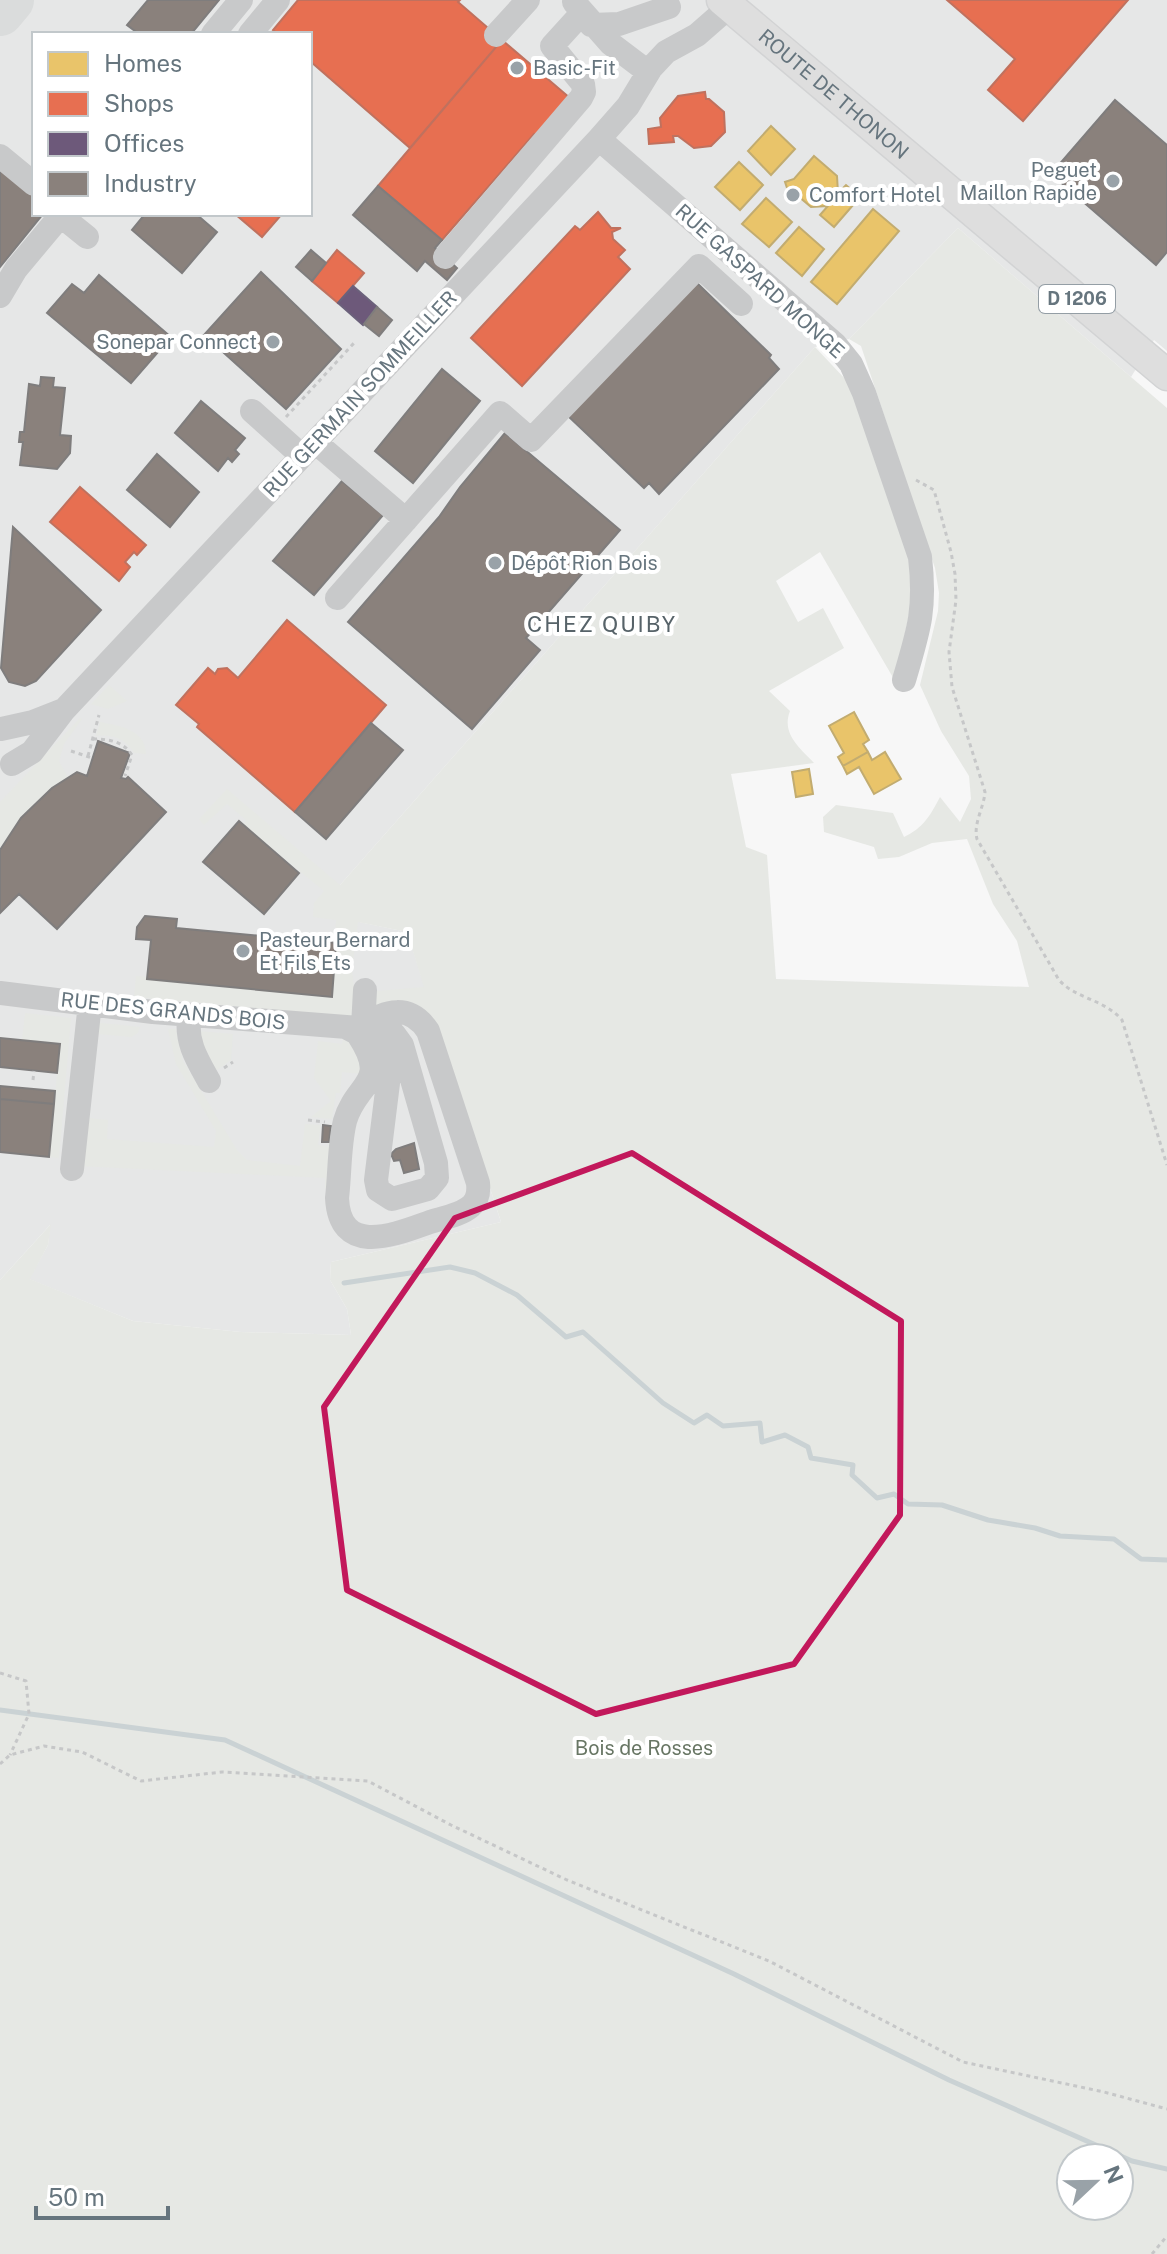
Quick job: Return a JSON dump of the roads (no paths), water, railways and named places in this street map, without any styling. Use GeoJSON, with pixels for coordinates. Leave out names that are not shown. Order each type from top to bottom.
{"type":"FeatureCollection","features":[{"type":"Feature","properties":{"kind":"main road","name":"ROUTE DE THONON"},"geometry":{"type":"LineString","coordinates":[[726,3],[1167,375]]}},
{"type":"Feature","properties":{"kind":"street"},"geometry":{"type":"LineString","coordinates":[[215,32],[241,0]]}},
{"type":"Feature","properties":{"kind":"street"},"geometry":{"type":"LineString","coordinates":[[252,32],[278,0]]}},
{"type":"Feature","properties":{"kind":"street"},"geometry":{"type":"LineString","coordinates":[[496,35],[528,0]]}},
{"type":"Feature","properties":{"kind":"street","name":"RUE GERMAIN SOMMEILLER"},"geometry":{"type":"LineString","coordinates":[[6,772],[32,752],[64,710],[599,139],[628,106],[648,72],[666,52],[697,35],[726,3]]}},
{"type":"Feature","properties":{"kind":"street"},"geometry":{"type":"LineString","coordinates":[[666,52],[665,17],[672,4]]}},
{"type":"Feature","properties":{"kind":"street"},"geometry":{"type":"LineString","coordinates":[[582,12],[619,24],[672,4]]}},
{"type":"Feature","properties":{"kind":"street"},"geometry":{"type":"LineString","coordinates":[[582,12],[619,51],[648,72]]}},
{"type":"Feature","properties":{"kind":"street"},"geometry":{"type":"LineString","coordinates":[[445,257],[581,98],[583,84],[552,46],[582,12]]}},
{"type":"Feature","properties":{"kind":"street","name":"RUE GASPARD MONGE"},"geometry":{"type":"LineString","coordinates":[[599,139],[825,335],[842,351],[854,371],[918,548],[924,584],[920,626],[904,680]]}},
{"type":"Feature","properties":{"kind":"street"},"geometry":{"type":"LineString","coordinates":[[0,156],[32,182]]}},
{"type":"Feature","properties":{"kind":"street"},"geometry":{"type":"LineString","coordinates":[[0,296],[16,269],[61,216]]}},
{"type":"Feature","properties":{"kind":"street"},"geometry":{"type":"LineString","coordinates":[[63,216],[87,237]]}},
{"type":"Feature","properties":{"kind":"street"},"geometry":{"type":"LineString","coordinates":[[337,598],[500,413],[531,440],[699,266],[741,304]]}},
{"type":"Feature","properties":{"kind":"street"},"geometry":{"type":"LineString","coordinates":[[252,411],[274,431],[308,449],[406,520]]}},
{"type":"Feature","properties":{"kind":"street","name":"RUE GERMAIN SOMMEILLER"},"geometry":{"type":"LineString","coordinates":[[6,772],[12,744],[0,728],[41,720],[64,710]]}},
{"type":"Feature","properties":{"kind":"street"},"geometry":{"type":"LineString","coordinates":[[356,1029],[381,1014],[393,1012],[415,1017],[428,1031],[478,1183],[479,1194],[469,1208],[384,1238],[365,1237],[345,1223],[337,1202],[344,1123],[350,1108],[369,1082],[372,1067],[371,1055],[356,1029],[365,990]]}},
{"type":"Feature","properties":{"kind":"street","name":"RUE DES GRANDS BOIS"},"geometry":{"type":"LineString","coordinates":[[0,993],[189,1016],[275,1032],[356,1029]]}},
{"type":"Feature","properties":{"kind":"street"},"geometry":{"type":"LineString","coordinates":[[72,1169],[90,1003]]}},
{"type":"Feature","properties":{"kind":"street"},"geometry":{"type":"LineString","coordinates":[[189,1016],[190,1047],[209,1081]]}},
{"type":"Feature","properties":{"kind":"street"},"geometry":{"type":"LineString","coordinates":[[356,1029],[385,1030],[394,1034],[402,1045],[436,1163],[437,1178],[432,1187],[392,1199],[381,1193],[377,1185],[390,1067],[378,1045],[356,1029]]}},
{"type":"Feature","properties":{"kind":"street"},"geometry":{"type":"LineString","coordinates":[[402,1045],[400,1084],[406,1111],[436,1163]]}},
{"type":"Feature","properties":{"kind":"street"},"geometry":{"type":"LineString","coordinates":[[380,1155],[400,1131],[412,1123]]}},
{"type":"Feature","properties":{"kind":"waterway"},"geometry":{"type":"LineString","coordinates":[[344,1283],[450,1267],[475,1273],[517,1295],[566,1337],[583,1332],[663,1403],[694,1423],[707,1415],[723,1426],[760,1423],[762,1442],[785,1435],[808,1447],[811,1458],[853,1465],[852,1475],[877,1498],[894,1494],[908,1504],[942,1505],[988,1520],[1060,1536],[1114,1539],[1141,1559],[1167,1560]]}},
{"type":"Feature","properties":{"kind":"waterway"},"geometry":{"type":"LineString","coordinates":[[0,1710],[225,1740],[734,1974],[949,2080],[1132,2161],[1167,2169]]}},
{"type":"Feature","properties":{"kind":"place","name":"Basic-Fit"},"geometry":{"type":"Point","coordinates":[517,68]}},
{"type":"Feature","properties":{"kind":"place","name":"Peguet Maillon Rapide"},"geometry":{"type":"Point","coordinates":[1113,181]}},
{"type":"Feature","properties":{"kind":"place","name":"Comfort Hotel"},"geometry":{"type":"Point","coordinates":[793,195]}},
{"type":"Feature","properties":{"kind":"place","name":"Sonepar Connect"},"geometry":{"type":"Point","coordinates":[273,342]}},
{"type":"Feature","properties":{"kind":"place","name":"Dépôt Rion Bois"},"geometry":{"type":"Point","coordinates":[495,563]}},
{"type":"Feature","properties":{"kind":"place","name":"Pasteur Bernard Et Fils Ets"},"geometry":{"type":"Point","coordinates":[243,951]}},
{"type":"Feature","properties":{"kind":"district","name":"CHEZ QUIBY"},"geometry":{"type":"Point","coordinates":[602,624]}},
{"type":"Feature","properties":{"kind":"park label","name":"Bois de Rosses"},"geometry":{"type":"Point","coordinates":[644,1748]}}]}
